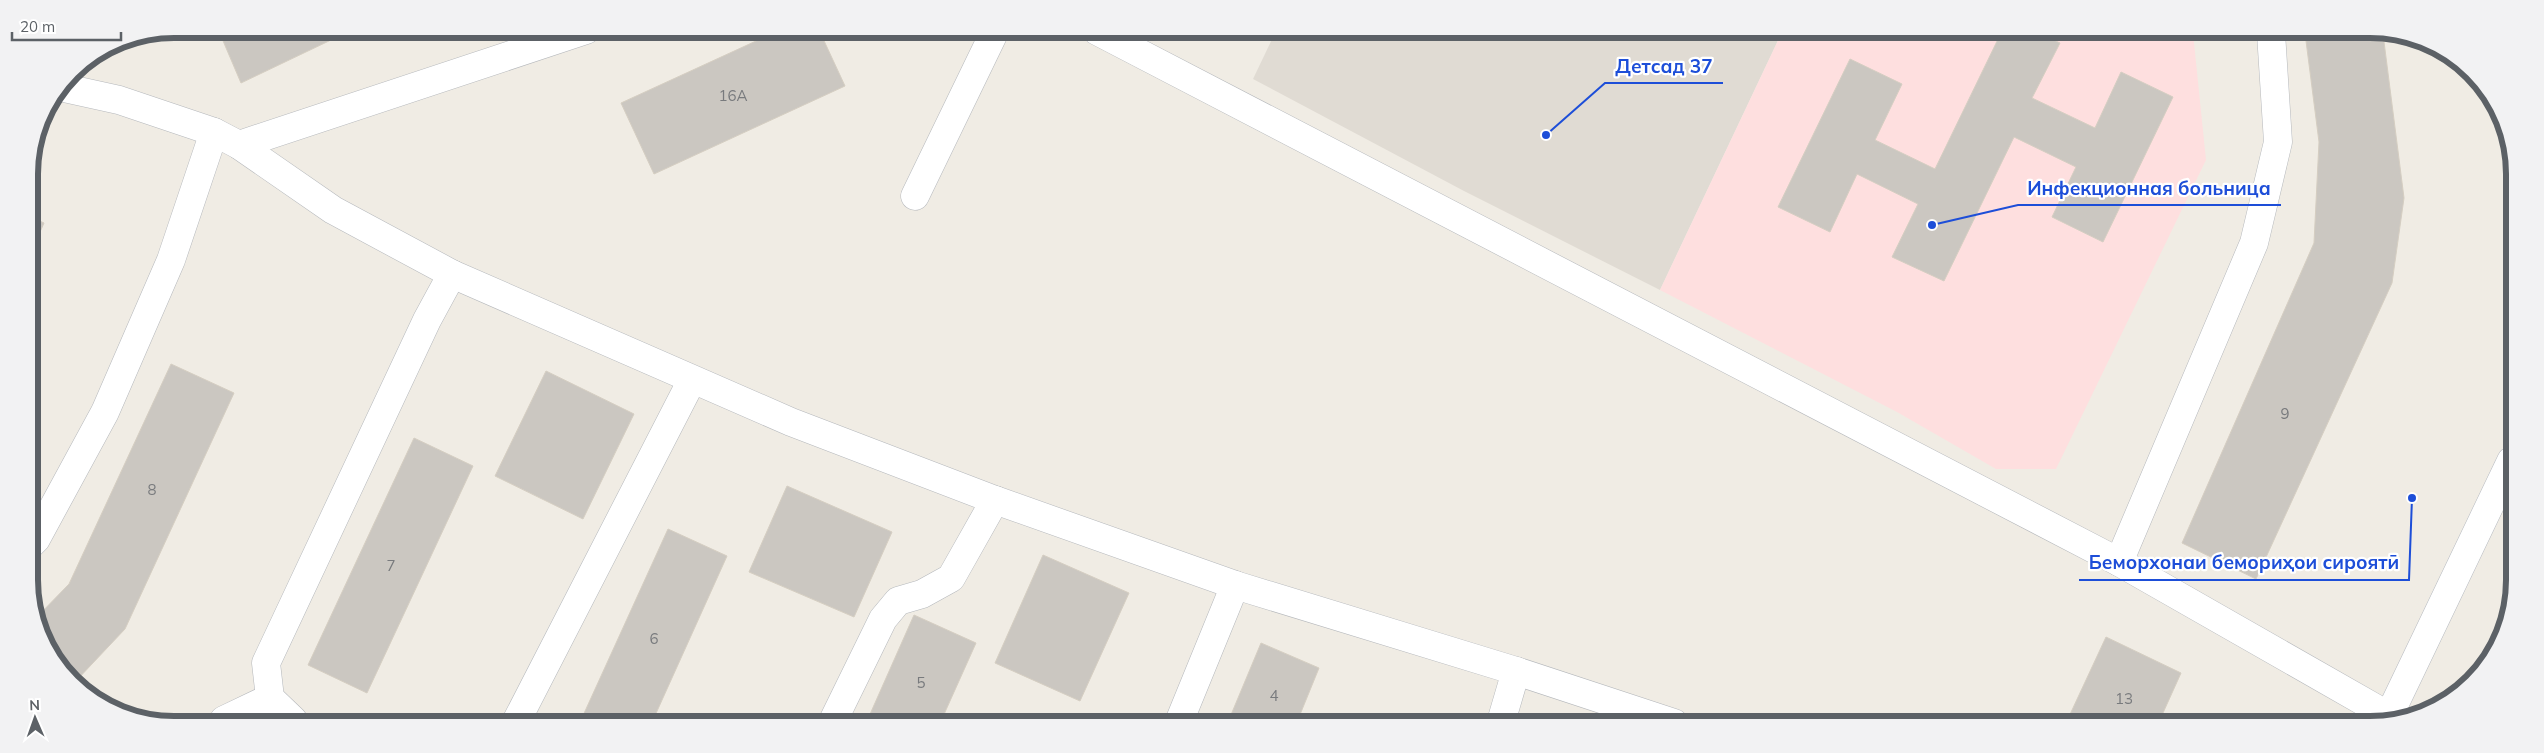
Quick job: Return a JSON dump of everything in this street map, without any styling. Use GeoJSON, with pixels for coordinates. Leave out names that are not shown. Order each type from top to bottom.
{"type":"FeatureCollection","features":[{"type":"Feature","properties":{"kind":"street"},"geometry":{"type":"LineString","coordinates":[[239,146],[562,38]]}},
{"type":"Feature","properties":{"kind":"street"},"geometry":{"type":"LineString","coordinates":[[915,196],[991,38]]}},
{"type":"Feature","properties":{"kind":"street"},"geometry":{"type":"LineString","coordinates":[[1110,38],[2119,562],[2381,715]]}},
{"type":"Feature","properties":{"kind":"street"},"geometry":{"type":"LineString","coordinates":[[2119,562],[2254,243],[2278,142],[2271,38]]}},
{"type":"Feature","properties":{"kind":"street"},"geometry":{"type":"LineString","coordinates":[[67,89],[119,100],[214,132],[239,146],[333,210],[452,274],[791,422],[995,500],[1235,585],[1653,715]]}},
{"type":"Feature","properties":{"kind":"street"},"geometry":{"type":"LineString","coordinates":[[38,535],[105,412],[170,260],[214,132]]}},
{"type":"Feature","properties":{"kind":"street"},"geometry":{"type":"LineString","coordinates":[[289,716],[270,698],[266,663],[427,320],[452,274]]}},
{"type":"Feature","properties":{"kind":"street"},"geometry":{"type":"LineString","coordinates":[[519,716],[692,380]]}},
{"type":"Feature","properties":{"kind":"street"},"geometry":{"type":"LineString","coordinates":[[2391,714],[2506,472]]}},
{"type":"Feature","properties":{"kind":"street"},"geometry":{"type":"LineString","coordinates":[[836,716],[883,619],[898,601],[922,594],[951,578],[995,500]]}},
{"type":"Feature","properties":{"kind":"street"},"geometry":{"type":"LineString","coordinates":[[1182,716],[1235,585]]}},
{"type":"Feature","properties":{"kind":"street"},"geometry":{"type":"LineString","coordinates":[[1503,715],[1516,671]]}},
{"type":"Feature","properties":{"kind":"street"},"geometry":{"type":"LineString","coordinates":[[232,716],[270,698]]}},
{"type":"Feature","properties":{"kind":"shaded area"},"geometry":{"type":"Polygon","coordinates":[[[1273,38],[1779,38],[1660,290],[1464,191],[1253,79],[1273,38]]]}},
{"type":"Feature","properties":{"kind":"shaded area"},"geometry":{"type":"Polygon","coordinates":[[[1779,38],[2194,38],[2206,160],[2056,469],[1996,469],[1897,412],[1660,290],[1779,38]]]}},
{"type":"Feature","properties":{"kind":"building"},"geometry":{"type":"Polygon","coordinates":[[[222,38],[335,38],[241,83],[222,38]]]}},
{"type":"Feature","properties":{"kind":"building"},"geometry":{"type":"Polygon","coordinates":[[[763,38],[823,38],[845,86],[654,174],[621,103],[763,38]]]}},
{"type":"Feature","properties":{"kind":"building"},"geometry":{"type":"Polygon","coordinates":[[[1999,38],[2050,38],[2060,43],[2032,98],[2095,128],[2121,72],[2173,97],[2103,242],[2052,217],[2076,167],[2014,137],[1944,281],[1892,257],[1918,204],[1857,174],[1830,232],[1778,207],[1850,59],[1902,84],[1875,140],[1935,169],[1999,38]]]}},
{"type":"Feature","properties":{"kind":"building"},"geometry":{"type":"Polygon","coordinates":[[[2306,38],[2384,39],[2404,198],[2392,283],[2256,579],[2182,543],[2314,243],[2319,142],[2306,38]]]}},
{"type":"Feature","properties":{"kind":"building"},"geometry":{"type":"Polygon","coordinates":[[[38,220],[44,223],[38,236],[38,220]]]}},
{"type":"Feature","properties":{"kind":"building"},"geometry":{"type":"Polygon","coordinates":[[[171,364],[234,393],[125,629],[79,677],[60,655],[51,640],[42,612],[69,584],[171,364]]]}},
{"type":"Feature","properties":{"kind":"building"},"geometry":{"type":"Polygon","coordinates":[[[546,371],[634,414],[583,519],[495,476],[546,371]]]}},
{"type":"Feature","properties":{"kind":"building"},"geometry":{"type":"Polygon","coordinates":[[[414,438],[473,466],[367,693],[308,665],[414,438]]]}},
{"type":"Feature","properties":{"kind":"building"},"geometry":{"type":"Polygon","coordinates":[[[787,486],[892,532],[854,617],[749,572],[787,486]]]}},
{"type":"Feature","properties":{"kind":"building"},"geometry":{"type":"Polygon","coordinates":[[[668,529],[727,556],[655,716],[583,716],[668,529]]]}},
{"type":"Feature","properties":{"kind":"building"},"geometry":{"type":"Polygon","coordinates":[[[1043,555],[1129,593],[1080,701],[995,663],[1043,555]]]}},
{"type":"Feature","properties":{"kind":"building"},"geometry":{"type":"Polygon","coordinates":[[[914,615],[976,643],[943,716],[869,716],[914,615]]]}},
{"type":"Feature","properties":{"kind":"building"},"geometry":{"type":"Polygon","coordinates":[[[2106,637],[2181,673],[2162,715],[2070,715],[2106,637]]]}},
{"type":"Feature","properties":{"kind":"building"},"geometry":{"type":"Polygon","coordinates":[[[1261,643],[1319,668],[1300,715],[1231,716],[1261,643]]]}},
{"type":"Feature","properties":{"kind":"place","name":"Детсад 37"},"geometry":{"type":"Point","coordinates":[1546,135]}},
{"type":"Feature","properties":{"kind":"place","name":"Инфекционная больница"},"geometry":{"type":"Point","coordinates":[1932,225]}},
{"type":"Feature","properties":{"kind":"place","name":"Беморхонаи бемориҳои сироятӣ"},"geometry":{"type":"Point","coordinates":[2412,498]}}]}
